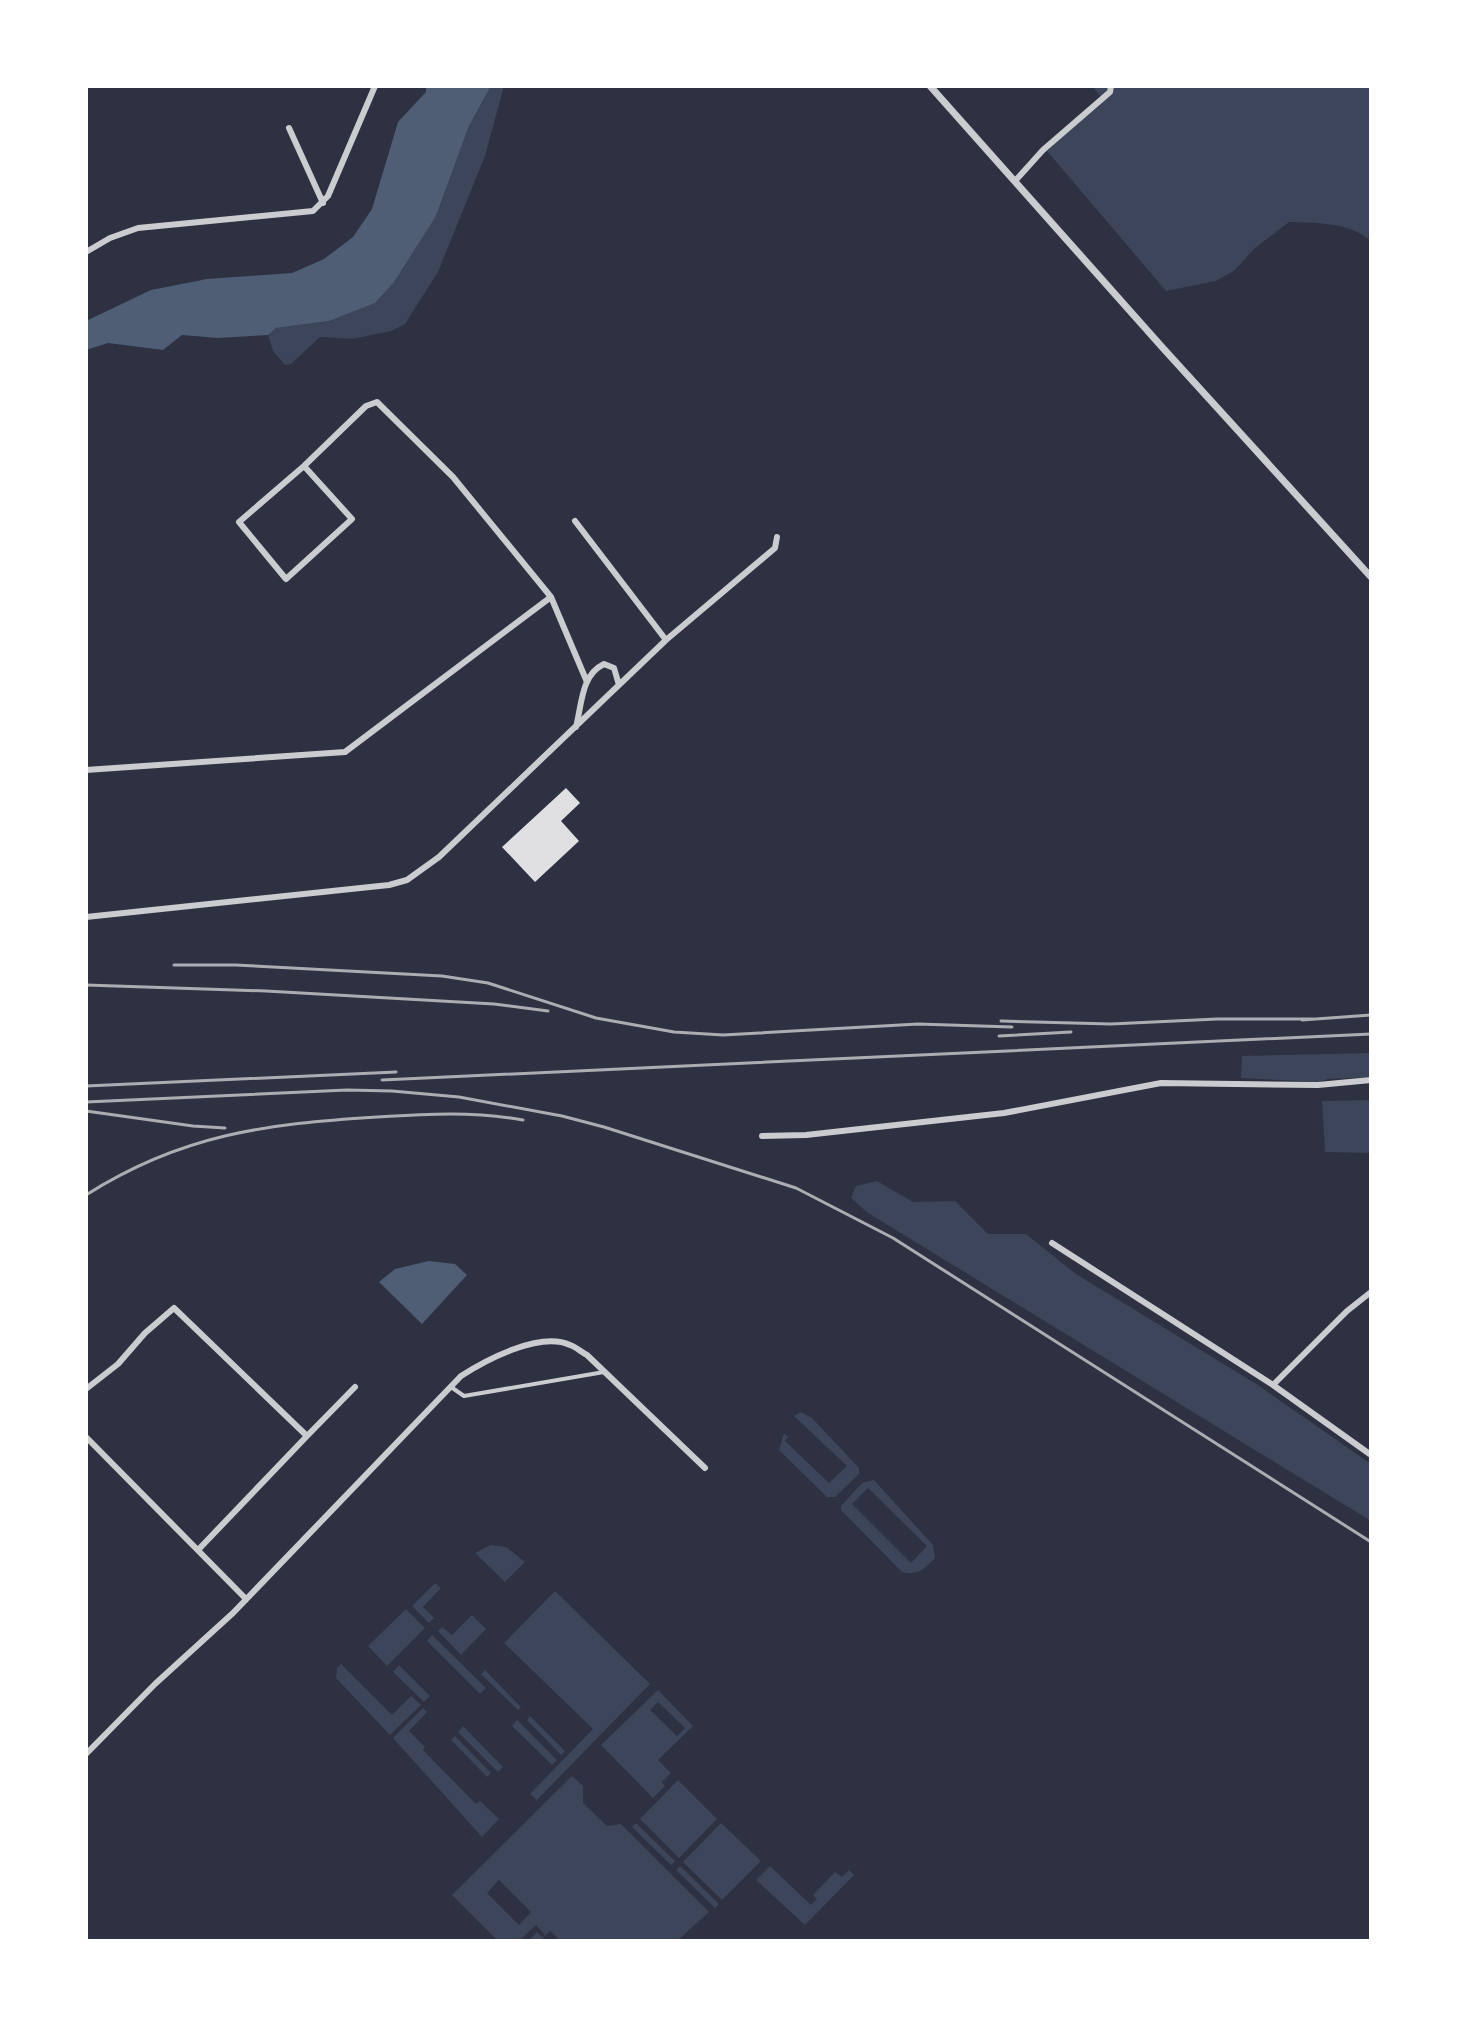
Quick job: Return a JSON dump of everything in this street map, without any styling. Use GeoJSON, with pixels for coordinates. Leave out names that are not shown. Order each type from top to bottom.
{"type":"FeatureCollection","features":[{"type":"Feature","properties":{"kind":"street"},"geometry":{"type":"LineString","coordinates":[[86,252],[110,238],[138,228],[313,211],[323,203],[375,86]]}},
{"type":"Feature","properties":{"kind":"street"},"geometry":{"type":"LineString","coordinates":[[930,86],[1371,577]]}},
{"type":"Feature","properties":{"kind":"street"},"geometry":{"type":"LineString","coordinates":[[1015,181],[1043,150],[1110,92],[1111,86]]}},
{"type":"Feature","properties":{"kind":"street"},"geometry":{"type":"LineString","coordinates":[[289,128],[323,203]]}},
{"type":"Feature","properties":{"kind":"street"},"geometry":{"type":"LineString","coordinates":[[304,466],[352,519],[286,579],[239,522],[304,466],[366,406],[377,402],[453,477],[551,597],[587,682]]}},
{"type":"Feature","properties":{"kind":"street"},"geometry":{"type":"LineString","coordinates":[[575,521],[666,640]]}},
{"type":"Feature","properties":{"kind":"street"},"geometry":{"type":"LineString","coordinates":[[86,917],[389,885],[407,880],[439,857],[666,640],[775,548],[777,537]]}},
{"type":"Feature","properties":{"kind":"street"},"geometry":{"type":"LineString","coordinates":[[86,770],[345,752],[551,597]]}},
{"type":"Feature","properties":{"kind":"street"},"geometry":{"type":"LineString","coordinates":[[576,727],[593,670],[604,664],[614,668],[619,685]]}},
{"type":"Feature","properties":{"kind":"street"},"geometry":{"type":"LineString","coordinates":[[762,1136],[806,1135],[1004,1113],[1161,1083],[1318,1085],[1371,1080]]}},
{"type":"Feature","properties":{"kind":"street"},"geometry":{"type":"LineString","coordinates":[[1052,1243],[1273,1385],[1371,1455]]}},
{"type":"Feature","properties":{"kind":"street"},"geometry":{"type":"LineString","coordinates":[[1273,1385],[1347,1311],[1371,1292]]}},
{"type":"Feature","properties":{"kind":"street"},"geometry":{"type":"LineString","coordinates":[[86,1389],[118,1364],[145,1333],[174,1308],[307,1436]]}},
{"type":"Feature","properties":{"kind":"street"},"geometry":{"type":"LineString","coordinates":[[86,1754],[246,1599],[461,1376],[486,1360],[550,1341],[568,1343],[587,1355],[705,1468]]}},
{"type":"Feature","properties":{"kind":"street"},"geometry":{"type":"LineString","coordinates":[[451,1387],[464,1396],[604,1372]]}},
{"type":"Feature","properties":{"kind":"street"},"geometry":{"type":"LineString","coordinates":[[198,1550],[355,1387]]}},
{"type":"Feature","properties":{"kind":"street"},"geometry":{"type":"LineString","coordinates":[[86,1437],[246,1599]]}},
{"type":"Feature","properties":{"kind":"shaded area"},"geometry":{"type":"Polygon","coordinates":[[[426,86],[491,86],[469,126],[436,216],[394,282],[375,303],[329,321],[276,328],[268,335],[218,338],[182,335],[163,350],[108,343],[86,350],[86,321],[151,290],[207,279],[292,273],[324,259],[353,237],[372,209],[398,122],[426,92],[426,86]]]}},
{"type":"Feature","properties":{"kind":"shaded area"},"geometry":{"type":"Polygon","coordinates":[[[491,86],[504,86],[485,156],[438,272],[405,324],[391,331],[352,339],[320,337],[291,364],[285,365],[273,351],[268,335],[276,328],[329,321],[436,216],[469,126],[491,86]]]}},
{"type":"Feature","properties":{"kind":"shaded area"},"geometry":{"type":"Polygon","coordinates":[[[1092,86],[1371,86],[1371,241],[1343,227],[1289,222],[1254,249],[1234,271],[1216,281],[1166,291],[1047,151],[1103,99],[1092,86]]]}},
{"type":"Feature","properties":{"kind":"shaded area"},"geometry":{"type":"Polygon","coordinates":[[[1371,1053],[1371,1077],[1319,1082],[1241,1078],[1242,1056],[1371,1053]]]}},
{"type":"Feature","properties":{"kind":"shaded area"},"geometry":{"type":"Polygon","coordinates":[[[1371,1100],[1371,1153],[1325,1152],[1322,1101],[1371,1100]]]}},
{"type":"Feature","properties":{"kind":"shaded area"},"geometry":{"type":"Polygon","coordinates":[[[877,1181],[913,1202],[955,1201],[988,1234],[1026,1234],[1076,1274],[1258,1385],[1371,1464],[1371,1521],[868,1213],[851,1198],[856,1186],[877,1181]]]}},
{"type":"Feature","properties":{"kind":"shaded area"},"geometry":{"type":"Polygon","coordinates":[[[429,1261],[455,1264],[467,1275],[422,1324],[379,1282],[395,1269],[429,1261]]]}},
{"type":"Feature","properties":{"kind":"shaded area"},"geometry":{"type":"Polygon","coordinates":[[[801,1412],[812,1418],[859,1468],[859,1474],[835,1497],[827,1497],[779,1450],[784,1433],[788,1437],[785,1441],[829,1483],[847,1466],[794,1416],[801,1412]]]}},
{"type":"Feature","properties":{"kind":"shaded area"},"geometry":{"type":"Polygon","coordinates":[[[874,1480],[933,1545],[935,1558],[924,1568],[912,1573],[902,1572],[841,1510],[841,1506],[862,1483],[874,1480]],[[868,1488],[852,1504],[911,1563],[927,1546],[868,1488]]]}},
{"type":"Feature","properties":{"kind":"shaded area"},"geometry":{"type":"Polygon","coordinates":[[[491,1545],[506,1547],[525,1562],[505,1582],[475,1553],[491,1545]]]}},
{"type":"Feature","properties":{"kind":"shaded area"},"geometry":{"type":"Polygon","coordinates":[[[435,1583],[441,1588],[423,1607],[434,1618],[429,1623],[412,1606],[435,1583]]]}},
{"type":"Feature","properties":{"kind":"shaded area"},"geometry":{"type":"Polygon","coordinates":[[[555,1591],[650,1684],[537,1800],[530,1794],[593,1729],[504,1643],[555,1591]]]}},
{"type":"Feature","properties":{"kind":"shaded area"},"geometry":{"type":"Polygon","coordinates":[[[406,1609],[425,1628],[387,1666],[368,1646],[406,1609]]]}},
{"type":"Feature","properties":{"kind":"shaded area"},"geometry":{"type":"Polygon","coordinates":[[[472,1615],[486,1629],[461,1655],[438,1631],[442,1627],[452,1635],[472,1615]]]}},
{"type":"Feature","properties":{"kind":"shaded area"},"geometry":{"type":"Polygon","coordinates":[[[432,1635],[486,1688],[480,1694],[427,1641],[432,1635]]]}},
{"type":"Feature","properties":{"kind":"shaded area"},"geometry":{"type":"Polygon","coordinates":[[[341,1664],[392,1715],[411,1696],[421,1705],[390,1735],[336,1678],[337,1668],[341,1664]]]}},
{"type":"Feature","properties":{"kind":"shaded area"},"geometry":{"type":"Polygon","coordinates":[[[399,1665],[430,1696],[424,1702],[393,1672],[399,1665]]]}},
{"type":"Feature","properties":{"kind":"shaded area"},"geometry":{"type":"Polygon","coordinates":[[[485,1670],[521,1707],[518,1710],[481,1674],[485,1670]]]}},
{"type":"Feature","properties":{"kind":"shaded area"},"geometry":{"type":"Polygon","coordinates":[[[658,1690],[693,1726],[658,1760],[671,1773],[662,1782],[665,1786],[653,1798],[601,1745],[658,1690]],[[658,1702],[650,1710],[677,1736],[685,1728],[658,1702]]]}},
{"type":"Feature","properties":{"kind":"shaded area"},"geometry":{"type":"Polygon","coordinates":[[[423,1708],[427,1712],[409,1731],[425,1747],[423,1750],[476,1804],[480,1801],[499,1819],[482,1837],[393,1738],[423,1708]]]}},
{"type":"Feature","properties":{"kind":"shaded area"},"geometry":{"type":"Polygon","coordinates":[[[530,1716],[565,1751],[561,1755],[527,1720],[530,1716]]]}},
{"type":"Feature","properties":{"kind":"shaded area"},"geometry":{"type":"Polygon","coordinates":[[[517,1720],[557,1760],[552,1765],[512,1726],[517,1720]]]}},
{"type":"Feature","properties":{"kind":"shaded area"},"geometry":{"type":"Polygon","coordinates":[[[463,1726],[503,1767],[498,1772],[458,1732],[463,1726]]]}},
{"type":"Feature","properties":{"kind":"shaded area"},"geometry":{"type":"Polygon","coordinates":[[[455,1736],[491,1773],[487,1777],[451,1740],[455,1736]]]}},
{"type":"Feature","properties":{"kind":"shaded area"},"geometry":{"type":"Polygon","coordinates":[[[572,1776],[583,1786],[583,1803],[607,1826],[621,1824],[709,1912],[677,1941],[561,1941],[550,1931],[540,1941],[528,1941],[537,1932],[542,1937],[545,1935],[536,1925],[519,1941],[498,1941],[452,1895],[572,1776]],[[499,1880],[487,1893],[519,1925],[531,1912],[499,1880]]]}},
{"type":"Feature","properties":{"kind":"shaded area"},"geometry":{"type":"Polygon","coordinates":[[[678,1780],[717,1819],[679,1858],[640,1819],[678,1780]]]}},
{"type":"Feature","properties":{"kind":"shaded area"},"geometry":{"type":"Polygon","coordinates":[[[636,1823],[675,1861],[671,1865],[632,1827],[636,1823]]]}},
{"type":"Feature","properties":{"kind":"shaded area"},"geometry":{"type":"Polygon","coordinates":[[[721,1823],[761,1861],[722,1900],[683,1862],[721,1823]]]}},
{"type":"Feature","properties":{"kind":"shaded area"},"geometry":{"type":"Polygon","coordinates":[[[680,1866],[719,1904],[715,1908],[676,1870],[680,1866]]]}},
{"type":"Feature","properties":{"kind":"shaded area"},"geometry":{"type":"Polygon","coordinates":[[[770,1866],[811,1905],[817,1899],[813,1895],[835,1872],[842,1877],[849,1870],[854,1875],[805,1925],[756,1880],[770,1866]]]}},
{"type":"Feature","properties":{"kind":"building"},"geometry":{"type":"Polygon","coordinates":[[[566,788],[580,803],[561,821],[579,841],[535,882],[502,847],[566,788]]]}},
{"type":"Feature","properties":{"kind":"railway"},"geometry":{"type":"LineString","coordinates":[[174,965],[235,965],[442,976],[488,983],[596,1018],[674,1032],[723,1035],[918,1024],[1012,1027]]}},
{"type":"Feature","properties":{"kind":"railway"},"geometry":{"type":"LineString","coordinates":[[86,985],[266,991],[494,1004],[548,1011]]}},
{"type":"Feature","properties":{"kind":"railway"},"geometry":{"type":"LineString","coordinates":[[1302,1020],[1371,1015]]}},
{"type":"Feature","properties":{"kind":"railway"},"geometry":{"type":"LineString","coordinates":[[1001,1021],[1111,1024],[1313,1019]]}},
{"type":"Feature","properties":{"kind":"railway"},"geometry":{"type":"LineString","coordinates":[[999,1036],[1071,1032]]}},
{"type":"Feature","properties":{"kind":"railway"},"geometry":{"type":"LineString","coordinates":[[382,1080],[1371,1034]]}},
{"type":"Feature","properties":{"kind":"railway"},"geometry":{"type":"LineString","coordinates":[[86,1086],[396,1072]]}},
{"type":"Feature","properties":{"kind":"railway"},"geometry":{"type":"LineString","coordinates":[[86,1102],[347,1090],[459,1097],[604,1127],[796,1188],[893,1238],[1371,1542]]}},
{"type":"Feature","properties":{"kind":"railway"},"geometry":{"type":"LineString","coordinates":[[86,1111],[225,1128]]}},
{"type":"Feature","properties":{"kind":"railway"},"geometry":{"type":"LineString","coordinates":[[86,1195],[156,1158],[191,1145],[261,1129],[432,1114],[486,1115],[523,1120]]}}]}
